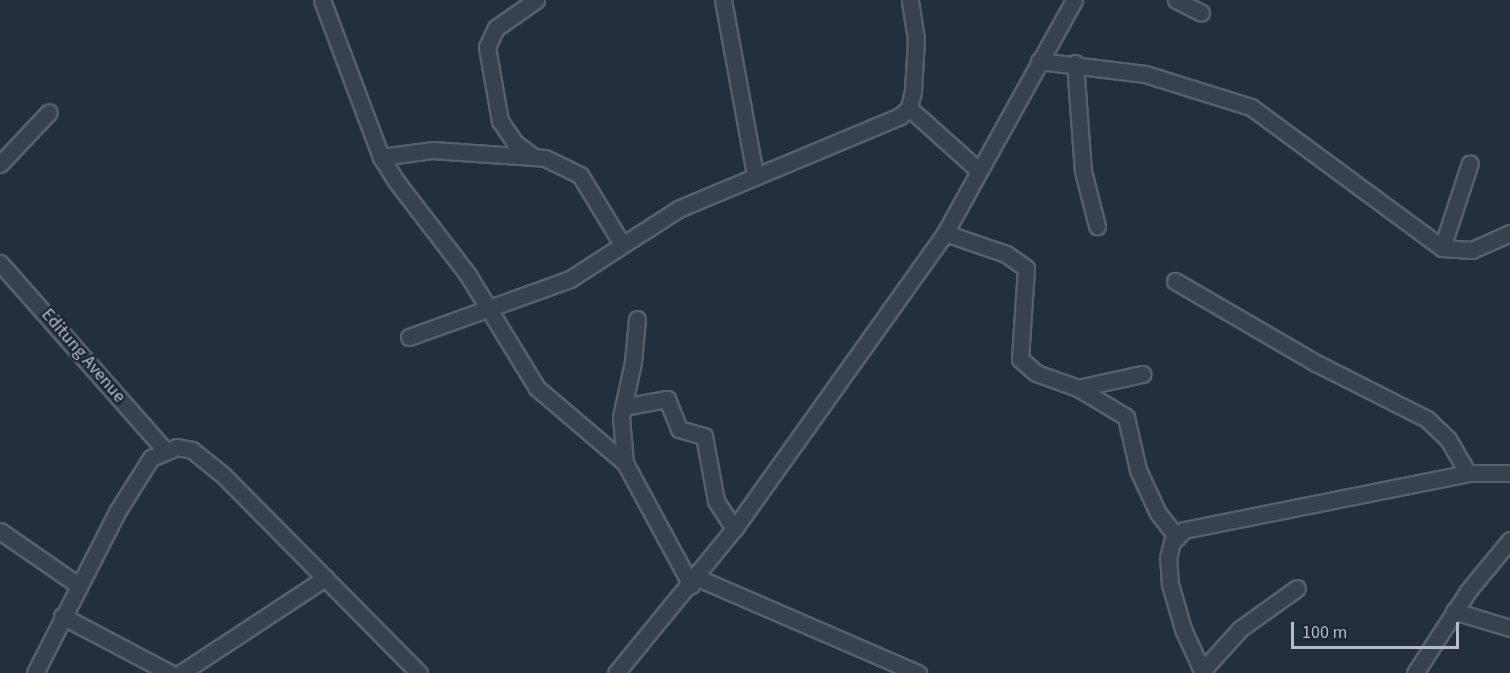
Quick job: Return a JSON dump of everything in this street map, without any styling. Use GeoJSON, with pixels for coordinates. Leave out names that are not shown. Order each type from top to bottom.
{"type":"FeatureCollection","features":[{"type":"Feature","properties":{"kind":"street"},"geometry":{"type":"LineString","coordinates":[[322,0],[381,157],[468,274],[486,308],[537,388],[625,463],[694,581],[918,673]]}},
{"type":"Feature","properties":{"kind":"street"},"geometry":{"type":"LineString","coordinates":[[530,154],[515,143],[500,121],[487,47],[496,28],[536,0]]}},
{"type":"Feature","properties":{"kind":"street"},"geometry":{"type":"LineString","coordinates":[[723,0],[755,174]]}},
{"type":"Feature","properties":{"kind":"street"},"geometry":{"type":"LineString","coordinates":[[409,337],[570,279],[678,209],[755,174],[900,116],[909,108],[916,39],[910,0]]}},
{"type":"Feature","properties":{"kind":"street"},"geometry":{"type":"LineString","coordinates":[[616,673],[694,581],[734,529],[945,233],[1074,0]]}},
{"type":"Feature","properties":{"kind":"street"},"geometry":{"type":"LineString","coordinates":[[1176,0],[1201,13]]}},
{"type":"Feature","properties":{"kind":"street"},"geometry":{"type":"LineString","coordinates":[[1039,61],[1075,63],[1145,74],[1251,107],[1442,248],[1472,250],[1510,233]]}},
{"type":"Feature","properties":{"kind":"street"},"geometry":{"type":"LineString","coordinates":[[1075,63],[1083,171],[1097,226]]}},
{"type":"Feature","properties":{"kind":"street"},"geometry":{"type":"LineString","coordinates":[[909,108],[978,170]]}},
{"type":"Feature","properties":{"kind":"street"},"geometry":{"type":"LineString","coordinates":[[0,164],[49,112]]}},
{"type":"Feature","properties":{"kind":"street"},"geometry":{"type":"LineString","coordinates":[[381,157],[432,150],[530,154],[560,164],[580,175],[622,244]]}},
{"type":"Feature","properties":{"kind":"street"},"geometry":{"type":"LineString","coordinates":[[1442,248],[1470,163]]}},
{"type":"Feature","properties":{"kind":"street"},"geometry":{"type":"LineString","coordinates":[[945,233],[1006,254],[1026,268],[1020,359],[1036,373],[1078,388],[1126,417],[1138,470],[1158,513],[1177,537]]}},
{"type":"Feature","properties":{"kind":"street","name":"Editung Avenue"},"geometry":{"type":"LineString","coordinates":[[2,270],[164,449]]}},
{"type":"Feature","properties":{"kind":"street"},"geometry":{"type":"LineString","coordinates":[[1175,281],[1316,363],[1427,419],[1448,439],[1468,473]]}},
{"type":"Feature","properties":{"kind":"street"},"geometry":{"type":"LineString","coordinates":[[625,463],[622,407],[633,362],[637,319]]}},
{"type":"Feature","properties":{"kind":"street"},"geometry":{"type":"LineString","coordinates":[[1078,388],[1142,374]]}},
{"type":"Feature","properties":{"kind":"street"},"geometry":{"type":"LineString","coordinates":[[622,407],[667,399],[679,429],[704,436],[716,501],[734,529]]}},
{"type":"Feature","properties":{"kind":"street"},"geometry":{"type":"LineString","coordinates":[[35,673],[78,585],[151,458],[164,449],[177,447],[200,456],[418,673]]}},
{"type":"Feature","properties":{"kind":"street"},"geometry":{"type":"LineString","coordinates":[[1297,588],[1240,629],[1203,672],[1183,629],[1170,584],[1168,558],[1177,537],[1184,530],[1204,524],[1468,473],[1510,473]]}},
{"type":"Feature","properties":{"kind":"street"},"geometry":{"type":"LineString","coordinates":[[0,531],[78,585]]}},
{"type":"Feature","properties":{"kind":"street"},"geometry":{"type":"LineString","coordinates":[[1415,673],[1454,610],[1510,540]]}},
{"type":"Feature","properties":{"kind":"street"},"geometry":{"type":"LineString","coordinates":[[181,673],[325,578]]}},
{"type":"Feature","properties":{"kind":"street"},"geometry":{"type":"LineString","coordinates":[[1454,610],[1510,628]]}},
{"type":"Feature","properties":{"kind":"street"},"geometry":{"type":"LineString","coordinates":[[62,616],[170,673]]}}]}
